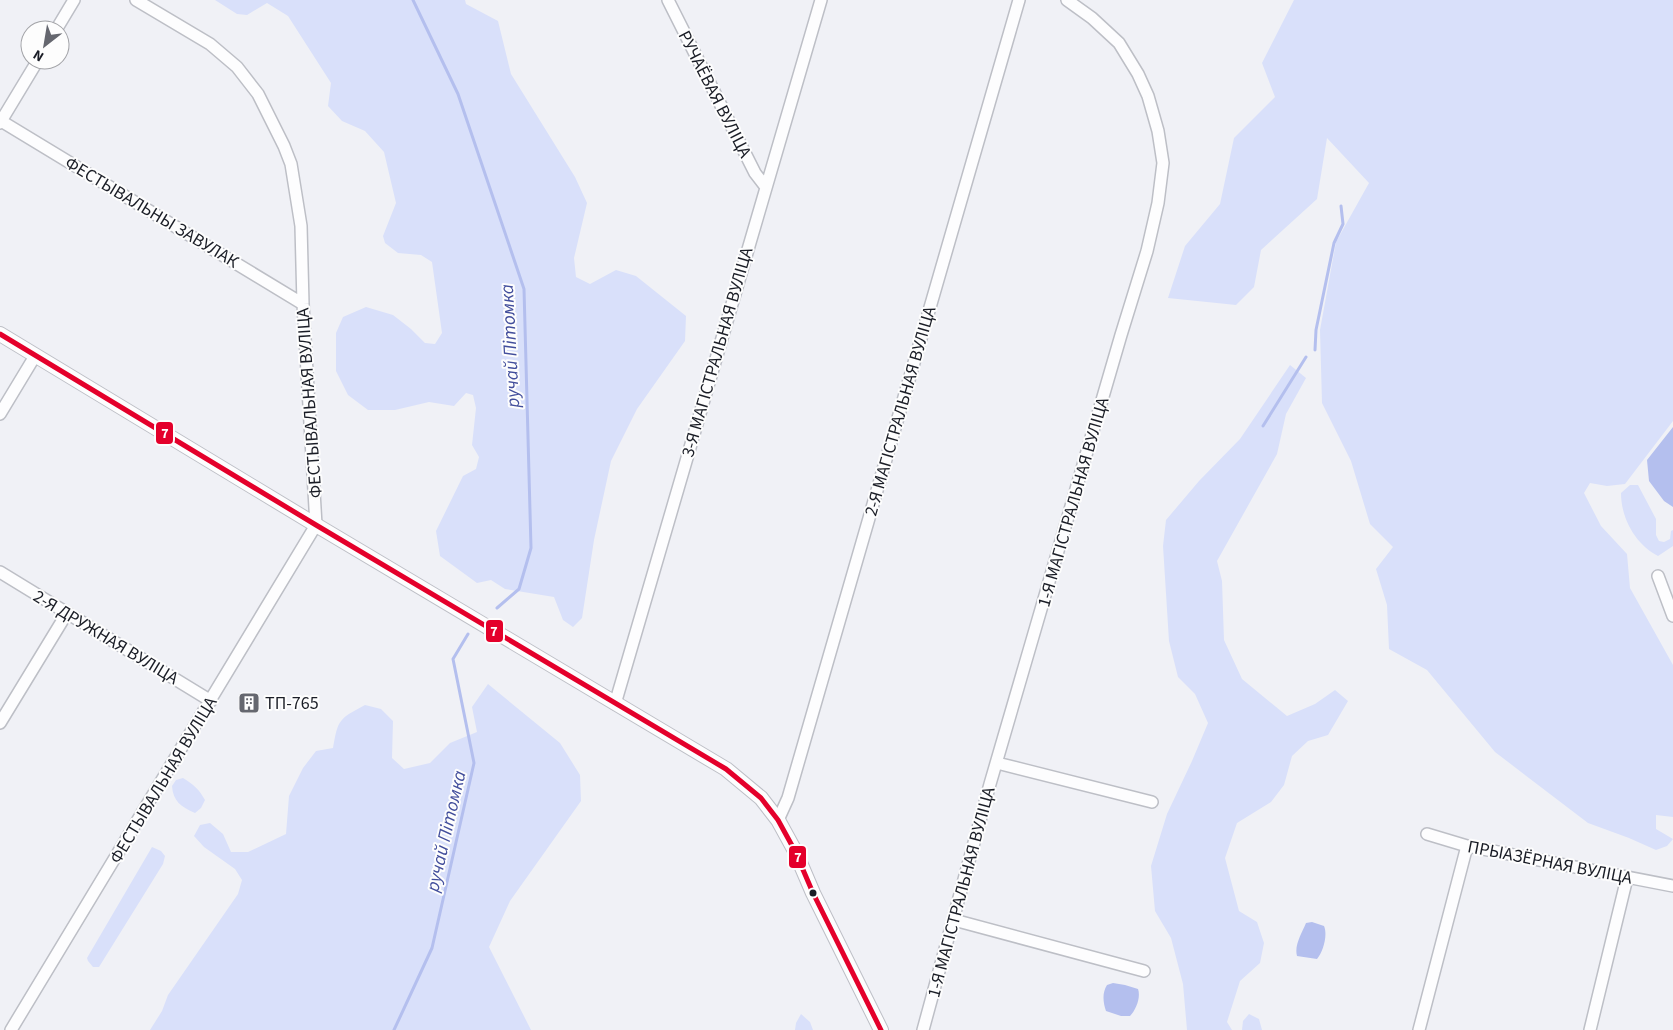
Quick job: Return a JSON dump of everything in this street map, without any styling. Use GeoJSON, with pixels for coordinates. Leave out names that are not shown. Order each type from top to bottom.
{"type":"FeatureCollection","features":[{"type":"Feature","properties":{"kind":"street"},"geometry":{"type":"LineString","coordinates":[[62,20],[74,0]]}},
{"type":"Feature","properties":{"kind":"street","name":"ФЕСТЫВАЛЬНАЯ ВУЛІЦА"},"geometry":{"type":"LineString","coordinates":[[10,1030],[316,525],[303,304],[301,226],[291,164],[258,94],[237,67],[210,44],[136,0]]}},
{"type":"Feature","properties":{"kind":"street","name":"РУЧАЁВАЯ ВУЛІЦА"},"geometry":{"type":"LineString","coordinates":[[668,0],[755,173],[765,186]]}},
{"type":"Feature","properties":{"kind":"street","name":"3-Я МАГІСТРАЛЬНАЯ ВУЛІЦА"},"geometry":{"type":"LineString","coordinates":[[615,704],[765,186],[789,113],[821,0]]}},
{"type":"Feature","properties":{"kind":"street","name":"2-Я МАГІСТРАЛЬНАЯ ВУЛІЦА"},"geometry":{"type":"LineString","coordinates":[[778,820],[788,798],[1019,0]]}},
{"type":"Feature","properties":{"kind":"street","name":"1-Я МАГІСТРАЛЬНАЯ ВУЛІЦА"},"geometry":{"type":"LineString","coordinates":[[923,1030],[997,763],[1147,251],[1158,203],[1163,163],[1158,131],[1148,96],[1138,74],[1119,43],[1092,18],[1067,0]]}},
{"type":"Feature","properties":{"kind":"street"},"geometry":{"type":"LineString","coordinates":[[1,122],[32,70]]}},
{"type":"Feature","properties":{"kind":"street","name":"ФЕСТЫВАЛЬНЫ ЗАВУЛАК"},"geometry":{"type":"LineString","coordinates":[[1,122],[303,304]]}},
{"type":"Feature","properties":{"kind":"street"},"geometry":{"type":"LineString","coordinates":[[0,334],[615,704],[726,768],[761,798],[778,820],[795,850],[813,893],[881,1030]]}},
{"type":"Feature","properties":{"kind":"street"},"geometry":{"type":"LineString","coordinates":[[0,414],[36,356]]}},
{"type":"Feature","properties":{"kind":"street","name":"2-Я ДРУЖНАЯ ВУЛІЦА"},"geometry":{"type":"LineString","coordinates":[[0,572],[211,701]]}},
{"type":"Feature","properties":{"kind":"street"},"geometry":{"type":"LineString","coordinates":[[1658,576],[1673,616]]}},
{"type":"Feature","properties":{"kind":"street"},"geometry":{"type":"LineString","coordinates":[[0,723],[67,613]]}},
{"type":"Feature","properties":{"kind":"street"},"geometry":{"type":"LineString","coordinates":[[997,763],[1152,802]]}},
{"type":"Feature","properties":{"kind":"street","name":"ПРЫАЗЁРНАЯ ВУЛІЦА"},"geometry":{"type":"LineString","coordinates":[[1427,834],[1467,846],[1673,886]]}},
{"type":"Feature","properties":{"kind":"street"},"geometry":{"type":"LineString","coordinates":[[1419,1030],[1467,846]]}},
{"type":"Feature","properties":{"kind":"street"},"geometry":{"type":"LineString","coordinates":[[1590,1030],[1627,878]]}},
{"type":"Feature","properties":{"kind":"street"},"geometry":{"type":"LineString","coordinates":[[954,920],[1144,971]]}},
{"type":"Feature","properties":{"kind":"shaded area"},"geometry":{"type":"Polygon","coordinates":[[[215,0],[465,0],[466,4],[498,21],[511,74],[575,177],[587,203],[574,258],[576,277],[590,284],[616,270],[636,276],[686,316],[685,341],[637,409],[611,461],[594,540],[582,618],[573,627],[563,620],[554,597],[505,589],[491,580],[477,583],[440,556],[436,531],[463,476],[476,469],[479,457],[472,445],[476,408],[473,395],[466,393],[454,406],[429,402],[395,410],[368,410],[348,395],[336,371],[336,333],[343,317],[366,307],[393,315],[425,343],[435,344],[442,333],[432,262],[421,255],[398,253],[385,243],[383,236],[396,203],[384,152],[365,131],[342,121],[328,106],[331,83],[288,16],[267,3],[247,15],[237,14],[215,0]]]}},
{"type":"Feature","properties":{"kind":"shaded area"},"geometry":{"type":"Polygon","coordinates":[[[1294,0],[1673,0],[1673,421],[1625,484],[1607,486],[1590,483],[1584,493],[1601,526],[1627,554],[1630,588],[1673,665],[1673,817],[1656,815],[1656,829],[1673,839],[1667,846],[1656,850],[1588,823],[1495,752],[1427,670],[1389,649],[1387,605],[1376,569],[1393,547],[1370,524],[1351,461],[1322,403],[1320,330],[1336,242],[1369,183],[1327,138],[1317,199],[1261,250],[1254,287],[1236,305],[1168,298],[1185,246],[1220,204],[1234,138],[1275,97],[1262,63],[1294,0]]]}},
{"type":"Feature","properties":{"kind":"shaded area"},"geometry":{"type":"Polygon","coordinates":[[[1290,365],[1306,378],[1286,414],[1277,454],[1217,561],[1222,581],[1224,640],[1242,679],[1287,716],[1315,704],[1335,690],[1348,701],[1328,735],[1308,741],[1292,756],[1284,785],[1271,802],[1237,823],[1225,858],[1239,911],[1257,922],[1264,943],[1260,963],[1240,981],[1227,1022],[1232,1030],[1187,1030],[1183,984],[1171,938],[1155,911],[1151,866],[1167,814],[1208,723],[1195,694],[1178,677],[1169,641],[1163,546],[1166,520],[1199,481],[1240,439],[1290,365]]]}},
{"type":"Feature","properties":{"kind":"shaded area"},"geometry":{"type":"Polygon","coordinates":[[[1630,485],[1638,485],[1656,519],[1656,535],[1659,541],[1664,542],[1670,539],[1671,531],[1673,530],[1673,546],[1658,556],[1643,545],[1627,521],[1621,493],[1630,485]]]}},
{"type":"Feature","properties":{"kind":"shaded area"},"geometry":{"type":"Polygon","coordinates":[[[488,684],[560,743],[580,775],[581,801],[510,901],[489,947],[531,1030],[150,1030],[162,1011],[168,995],[238,894],[242,880],[235,869],[204,847],[194,836],[200,825],[210,823],[223,834],[231,852],[248,852],[286,834],[289,796],[303,768],[316,751],[333,748],[338,725],[345,717],[365,705],[381,709],[393,721],[392,758],[404,769],[430,763],[450,743],[477,732],[472,707],[488,684]]]}},
{"type":"Feature","properties":{"kind":"shaded area"},"geometry":{"type":"Polygon","coordinates":[[[183,778],[196,787],[205,800],[201,808],[195,813],[182,806],[174,796],[172,786],[176,780],[183,778]]]}},
{"type":"Feature","properties":{"kind":"shaded area"},"geometry":{"type":"Polygon","coordinates":[[[152,847],[161,851],[165,856],[163,864],[99,967],[93,967],[87,958],[152,847]]]}},
{"type":"Feature","properties":{"kind":"shaded area"},"geometry":{"type":"Polygon","coordinates":[[[801,1014],[810,1022],[813,1030],[795,1030],[796,1023],[801,1014]]]}},
{"type":"Feature","properties":{"kind":"shaded area"},"geometry":{"type":"Polygon","coordinates":[[[1249,1014],[1259,1019],[1262,1030],[1242,1030],[1243,1021],[1249,1014]]]}},
{"type":"Feature","properties":{"kind":"water"},"geometry":{"type":"Polygon","coordinates":[[[1673,427],[1673,507],[1664,501],[1649,481],[1647,460],[1673,427]]]}},
{"type":"Feature","properties":{"kind":"water"},"geometry":{"type":"Polygon","coordinates":[[[1312,922],[1324,926],[1325,930],[1324,943],[1317,959],[1297,956],[1296,952],[1306,923],[1312,922]]]}},
{"type":"Feature","properties":{"kind":"water"},"geometry":{"type":"Polygon","coordinates":[[[1113,983],[1138,989],[1137,1003],[1130,1016],[1121,1016],[1106,1011],[1104,991],[1107,985],[1113,983]]]}},
{"type":"Feature","properties":{"kind":"waterway","name":"ручай Пітомка"},"geometry":{"type":"LineString","coordinates":[[413,0],[458,94],[524,289],[531,548],[519,589],[497,608]]}},
{"type":"Feature","properties":{"kind":"waterway"},"geometry":{"type":"LineString","coordinates":[[1315,350],[1316,330],[1334,243],[1343,224],[1341,206]]}},
{"type":"Feature","properties":{"kind":"waterway"},"geometry":{"type":"LineString","coordinates":[[1263,426],[1306,357]]}},
{"type":"Feature","properties":{"kind":"waterway","name":"ручай Пітомка"},"geometry":{"type":"LineString","coordinates":[[394,1030],[432,948],[474,763],[453,659],[468,634]]}},
{"type":"Feature","properties":{"kind":"transit line","name":"7"},"geometry":{"type":"LineString","coordinates":[[0,334],[726,769],[761,798],[778,820],[795,851],[813,893],[881,1030]]}},
{"type":"Feature","properties":{"kind":"place","name":"ТП-765"},"geometry":{"type":"Point","coordinates":[249,703]}}]}
